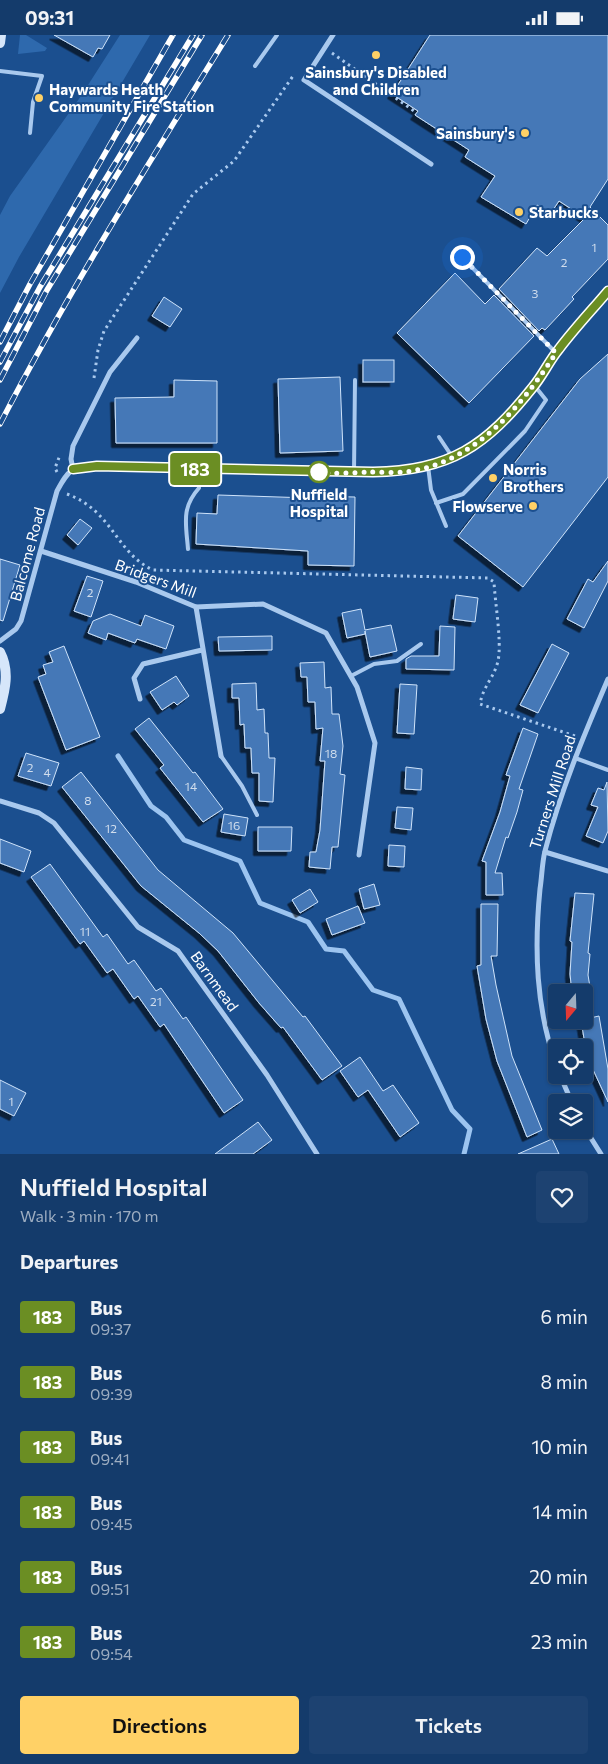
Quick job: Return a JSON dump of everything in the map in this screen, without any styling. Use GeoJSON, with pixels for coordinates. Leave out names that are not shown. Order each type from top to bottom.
{"type":"FeatureCollection","features":[{"type":"Feature","properties":{"kind":"street"},"geometry":{"type":"LineString","coordinates":[[0,43],[1,35]]}},
{"type":"Feature","properties":{"kind":"street"},"geometry":{"type":"LineString","coordinates":[[333,35],[304,80],[431,164]]}},
{"type":"Feature","properties":{"kind":"street"},"geometry":{"type":"LineString","coordinates":[[137,338],[110,372],[73,446],[71,459],[73,469],[97,466],[354,473],[405,472],[453,458],[479,442],[506,418],[534,385],[556,353],[608,291]]}},
{"type":"Feature","properties":{"kind":"street","name":"Balcome Road"},"geometry":{"type":"LineString","coordinates":[[0,641],[16,629],[22,621],[57,491],[73,469]]}},
{"type":"Feature","properties":{"kind":"street","name":"Bridgers Mill"},"geometry":{"type":"LineString","coordinates":[[41,551],[136,582],[196,607],[263,604],[326,633],[358,687],[375,743],[359,855]]}},
{"type":"Feature","properties":{"kind":"street"},"geometry":{"type":"LineString","coordinates":[[196,607],[221,755]]}},
{"type":"Feature","properties":{"kind":"street"},"geometry":{"type":"LineString","coordinates":[[140,699],[134,677],[143,664],[202,650]]}},
{"type":"Feature","properties":{"kind":"street"},"geometry":{"type":"LineString","coordinates":[[0,652],[6,673],[0,709]]}},
{"type":"Feature","properties":{"kind":"street","name":"Turners Mill Road"},"geometry":{"type":"LineString","coordinates":[[548,1043],[544,1032],[538,979],[537,921],[545,852],[575,758],[608,679]]}},
{"type":"Feature","properties":{"kind":"street","name":"Barnmead"},"geometry":{"type":"LineString","coordinates":[[0,801],[40,813],[54,823],[138,927],[178,951],[267,1075],[316,1152],[310,1154]]}},
{"type":"Feature","properties":{"kind":"street"},"geometry":{"type":"LineString","coordinates":[[545,852],[608,871]]}},
{"type":"Feature","properties":{"kind":"street"},"geometry":{"type":"LineString","coordinates":[[592,1139],[601,1154]]}},
{"type":"Feature","properties":{"kind":"lane"},"geometry":{"type":"LineString","coordinates":[[255,65],[277,35]]}},
{"type":"Feature","properties":{"kind":"lane"},"geometry":{"type":"LineString","coordinates":[[0,71],[42,76],[32,102],[30,133]]}},
{"type":"Feature","properties":{"kind":"lane"},"geometry":{"type":"LineString","coordinates":[[462,257],[556,353]]}},
{"type":"Feature","properties":{"kind":"lane"},"geometry":{"type":"LineString","coordinates":[[354,473],[355,379]]}},
{"type":"Feature","properties":{"kind":"lane"},"geometry":{"type":"LineString","coordinates":[[436,503],[462,494],[525,431],[546,400],[534,385]]}},
{"type":"Feature","properties":{"kind":"lane"},"geometry":{"type":"LineString","coordinates":[[440,437],[453,458]]}},
{"type":"Feature","properties":{"kind":"lane"},"geometry":{"type":"LineString","coordinates":[[428,466],[431,490],[446,527]]}},
{"type":"Feature","properties":{"kind":"lane"},"geometry":{"type":"LineString","coordinates":[[188,549],[186,509],[190,498],[199,488],[198,469]]}},
{"type":"Feature","properties":{"kind":"lane"},"geometry":{"type":"LineString","coordinates":[[351,676],[374,664],[396,661],[421,644]]}},
{"type":"Feature","properties":{"kind":"lane"},"geometry":{"type":"LineString","coordinates":[[221,755],[242,786],[257,815]]}},
{"type":"Feature","properties":{"kind":"lane"},"geometry":{"type":"LineString","coordinates":[[575,758],[608,769]]}},
{"type":"Feature","properties":{"kind":"path"},"geometry":{"type":"LineString","coordinates":[[325,48],[417,113]]}},
{"type":"Feature","properties":{"kind":"path"},"geometry":{"type":"LineString","coordinates":[[90,385],[94,377],[98,350],[104,331],[193,194],[234,161],[298,68]]}},
{"type":"Feature","properties":{"kind":"path"},"geometry":{"type":"LineString","coordinates":[[62,452],[55,468],[62,482]]}},
{"type":"Feature","properties":{"kind":"path"},"geometry":{"type":"LineString","coordinates":[[57,491],[80,499],[100,513],[141,564],[153,570],[488,578],[494,582],[498,658],[492,676],[482,690],[480,704],[582,739]]}},
{"type":"Feature","properties":{"kind":"shaded area"},"geometry":{"type":"Polygon","coordinates":[[[20,35],[26,35],[47,48],[45,51],[18,54],[20,35]]]}},
{"type":"Feature","properties":{"kind":"shaded area"},"geometry":{"type":"Polygon","coordinates":[[[120,35],[150,35],[19,257],[0,293],[0,215],[10,196],[81,96],[120,35]]]}},
{"type":"Feature","properties":{"kind":"building"},"geometry":{"type":"Polygon","coordinates":[[[54,35],[110,35],[102,49],[98,48],[93,57],[54,35]]]}},
{"type":"Feature","properties":{"kind":"building","name":"Sainsbury's"},"geometry":{"type":"Polygon","coordinates":[[[430,35],[608,35],[608,179],[590,207],[608,225],[608,259],[572,297],[574,299],[545,330],[542,328],[539,331],[499,289],[537,248],[547,256],[585,218],[559,201],[551,213],[537,205],[526,224],[481,197],[495,176],[465,157],[469,150],[415,115],[418,111],[392,94],[430,35]]]}},
{"type":"Feature","properties":{"kind":"building"},"geometry":{"type":"Polygon","coordinates":[[[455,273],[485,304],[494,295],[534,336],[469,403],[397,333],[455,273]]]}},
{"type":"Feature","properties":{"kind":"building"},"geometry":{"type":"Polygon","coordinates":[[[164,297],[182,309],[170,327],[152,316],[164,297]]]}},
{"type":"Feature","properties":{"kind":"building","name":"Flowserve"},"geometry":{"type":"Polygon","coordinates":[[[608,354],[608,477],[523,587],[458,536],[580,379],[608,354]]]}},
{"type":"Feature","properties":{"kind":"building"},"geometry":{"type":"Polygon","coordinates":[[[363,360],[394,360],[394,382],[363,382],[363,360]]]}},
{"type":"Feature","properties":{"kind":"building"},"geometry":{"type":"Polygon","coordinates":[[[340,377],[343,451],[280,453],[278,379],[340,377]]]}},
{"type":"Feature","properties":{"kind":"building"},"geometry":{"type":"Polygon","coordinates":[[[174,380],[217,381],[217,443],[116,443],[115,398],[174,397],[174,380]]]}},
{"type":"Feature","properties":{"kind":"building","name":"Nuffield Hospital"},"geometry":{"type":"Polygon","coordinates":[[[218,495],[309,498],[309,496],[355,497],[354,566],[308,565],[308,551],[196,544],[197,513],[217,514],[218,495]]]}},
{"type":"Feature","properties":{"kind":"building"},"geometry":{"type":"Polygon","coordinates":[[[80,519],[92,528],[78,545],[67,535],[80,519]]]}},
{"type":"Feature","properties":{"kind":"building"},"geometry":{"type":"Polygon","coordinates":[[[0,559],[20,565],[3,621],[0,620],[0,559]]]}},
{"type":"Feature","properties":{"kind":"building"},"geometry":{"type":"Polygon","coordinates":[[[608,561],[608,581],[584,628],[567,619],[588,579],[593,582],[608,561]]]}},
{"type":"Feature","properties":{"kind":"building"},"geometry":{"type":"Polygon","coordinates":[[[87,576],[103,581],[91,617],[74,611],[87,576]]]}},
{"type":"Feature","properties":{"kind":"building"},"geometry":{"type":"Polygon","coordinates":[[[456,595],[478,598],[475,622],[453,619],[456,595]]]}},
{"type":"Feature","properties":{"kind":"building"},"geometry":{"type":"Polygon","coordinates":[[[361,609],[365,630],[391,625],[397,651],[370,657],[365,631],[365,634],[347,638],[342,613],[361,609]]]}},
{"type":"Feature","properties":{"kind":"building"},"geometry":{"type":"Polygon","coordinates":[[[110,614],[141,626],[145,615],[174,626],[166,649],[137,639],[135,643],[108,633],[106,640],[88,633],[93,621],[110,614]]]}},
{"type":"Feature","properties":{"kind":"building"},"geometry":{"type":"Polygon","coordinates":[[[440,626],[455,627],[454,670],[406,669],[406,659],[411,656],[439,656],[440,626]]]}},
{"type":"Feature","properties":{"kind":"building"},"geometry":{"type":"Polygon","coordinates":[[[272,636],[272,650],[219,651],[218,637],[272,636]]]}},
{"type":"Feature","properties":{"kind":"building"},"geometry":{"type":"Polygon","coordinates":[[[552,644],[569,653],[538,713],[520,705],[552,644]]]}},
{"type":"Feature","properties":{"kind":"building"},"geometry":{"type":"Polygon","coordinates":[[[64,646],[100,737],[66,750],[38,677],[46,674],[43,665],[53,662],[49,652],[64,646]]]}},
{"type":"Feature","properties":{"kind":"building"},"geometry":{"type":"Polygon","coordinates":[[[324,662],[325,688],[331,687],[332,714],[339,714],[343,746],[340,774],[345,775],[338,847],[332,847],[330,869],[309,867],[310,852],[316,852],[320,830],[325,761],[320,761],[323,728],[316,729],[315,702],[308,702],[307,677],[301,677],[300,663],[324,662]]]}},
{"type":"Feature","properties":{"kind":"building"},"geometry":{"type":"Polygon","coordinates":[[[176,676],[189,696],[177,705],[174,702],[162,710],[150,692],[176,676]]]}},
{"type":"Feature","properties":{"kind":"building"},"geometry":{"type":"Polygon","coordinates":[[[256,683],[257,710],[264,709],[265,733],[268,733],[269,758],[275,758],[273,802],[259,801],[259,773],[252,773],[251,748],[245,748],[244,724],[240,725],[239,698],[232,698],[232,684],[256,683]]]}},
{"type":"Feature","properties":{"kind":"building"},"geometry":{"type":"Polygon","coordinates":[[[400,684],[417,685],[414,734],[397,733],[400,684]]]}},
{"type":"Feature","properties":{"kind":"building"},"geometry":{"type":"Polygon","coordinates":[[[149,718],[193,773],[195,772],[223,809],[203,822],[160,768],[164,765],[135,729],[149,718]]]}},
{"type":"Feature","properties":{"kind":"building"},"geometry":{"type":"Polygon","coordinates":[[[523,728],[538,734],[519,789],[523,790],[517,812],[508,838],[506,837],[495,873],[502,873],[503,895],[486,895],[486,862],[482,861],[500,812],[510,776],[506,775],[523,728]]]}},
{"type":"Feature","properties":{"kind":"building"},"geometry":{"type":"Polygon","coordinates":[[[26,753],[59,763],[51,786],[18,776],[26,753]]]}},
{"type":"Feature","properties":{"kind":"building"},"geometry":{"type":"Polygon","coordinates":[[[406,767],[422,769],[421,790],[405,789],[406,767]]]}},
{"type":"Feature","properties":{"kind":"building"},"geometry":{"type":"Polygon","coordinates":[[[81,772],[158,870],[233,933],[303,1017],[305,1016],[342,1066],[322,1080],[283,1027],[281,1028],[259,1003],[218,951],[141,886],[62,787],[81,772]]]}},
{"type":"Feature","properties":{"kind":"building"},"geometry":{"type":"Polygon","coordinates":[[[607,782],[608,831],[603,843],[586,836],[598,807],[591,805],[598,788],[604,790],[607,782]]]}},
{"type":"Feature","properties":{"kind":"building"},"geometry":{"type":"Polygon","coordinates":[[[397,807],[413,808],[411,830],[395,828],[397,807]]]}},
{"type":"Feature","properties":{"kind":"building"},"geometry":{"type":"Polygon","coordinates":[[[224,814],[248,818],[245,836],[221,832],[224,814]]]}},
{"type":"Feature","properties":{"kind":"building"},"geometry":{"type":"Polygon","coordinates":[[[258,827],[292,827],[291,851],[258,851],[258,827]]]}},
{"type":"Feature","properties":{"kind":"building"},"geometry":{"type":"Polygon","coordinates":[[[0,839],[31,851],[24,872],[0,863],[0,839]]]}},
{"type":"Feature","properties":{"kind":"building"},"geometry":{"type":"Polygon","coordinates":[[[389,845],[405,846],[404,867],[388,866],[389,845]]]}},
{"type":"Feature","properties":{"kind":"building"},"geometry":{"type":"Polygon","coordinates":[[[50,864],[103,937],[107,934],[128,964],[134,960],[156,991],[161,988],[183,1019],[186,1017],[243,1100],[224,1113],[164,1024],[160,1027],[138,996],[134,999],[113,969],[107,973],[84,941],[80,944],[31,877],[50,864]]]}},
{"type":"Feature","properties":{"kind":"building"},"geometry":{"type":"Polygon","coordinates":[[[374,884],[380,905],[364,909],[359,889],[374,884]]]}},
{"type":"Feature","properties":{"kind":"building"},"geometry":{"type":"Polygon","coordinates":[[[310,889],[318,902],[300,913],[292,900],[310,889]]]}},
{"type":"Feature","properties":{"kind":"building"},"geometry":{"type":"Polygon","coordinates":[[[575,893],[594,894],[588,953],[590,954],[588,975],[590,984],[571,984],[572,942],[570,941],[575,893]]]}},
{"type":"Feature","properties":{"kind":"building"},"geometry":{"type":"Polygon","coordinates":[[[481,904],[498,904],[497,956],[491,956],[496,985],[512,1056],[542,1130],[527,1137],[497,1061],[486,1019],[477,966],[481,965],[481,904]]]}},
{"type":"Feature","properties":{"kind":"building"},"geometry":{"type":"Polygon","coordinates":[[[358,906],[365,923],[332,935],[326,919],[358,906]]]}},
{"type":"Feature","properties":{"kind":"building"},"geometry":{"type":"Polygon","coordinates":[[[599,1016],[608,1069],[608,1102],[593,1070],[593,1039],[584,1039],[582,1029],[593,1029],[593,1017],[599,1016]]]}},
{"type":"Feature","properties":{"kind":"building"},"geometry":{"type":"Polygon","coordinates":[[[360,1057],[383,1091],[393,1085],[419,1123],[400,1137],[368,1090],[358,1097],[340,1071],[360,1057]]]}},
{"type":"Feature","properties":{"kind":"building"},"geometry":{"type":"Polygon","coordinates":[[[0,1080],[26,1093],[14,1116],[0,1109],[0,1080]]]}},
{"type":"Feature","properties":{"kind":"building"},"geometry":{"type":"Polygon","coordinates":[[[258,1122],[272,1140],[253,1154],[215,1154],[258,1122]]]}},
{"type":"Feature","properties":{"kind":"building"},"geometry":{"type":"Polygon","coordinates":[[[552,1139],[559,1154],[518,1154],[552,1139]]]}},
{"type":"Feature","properties":{"kind":"waterway"},"geometry":{"type":"LineString","coordinates":[[118,756],[151,806],[166,817],[184,840],[240,861],[260,903],[308,922],[326,949],[344,951],[373,990],[399,999],[452,1110],[470,1129],[464,1154]]}},
{"type":"Feature","properties":{"kind":"railway"},"geometry":{"type":"LineString","coordinates":[[0,342],[30,284],[173,35]]}},
{"type":"Feature","properties":{"kind":"railway"},"geometry":{"type":"LineString","coordinates":[[0,362],[40,287],[193,35]]}},
{"type":"Feature","properties":{"kind":"railway"},"geometry":{"type":"LineString","coordinates":[[0,380],[47,290],[202,35]]}},
{"type":"Feature","properties":{"kind":"railway"},"geometry":{"type":"LineString","coordinates":[[0,424],[82,276],[139,179],[228,35]]}},
{"type":"Feature","properties":{"kind":"bus line","name":"183"},"geometry":{"type":"LineString","coordinates":[[73,469],[97,466],[300,472],[405,472],[437,465],[460,455],[479,442],[506,418],[534,385],[558,349],[608,291]]}},
{"type":"Feature","properties":{"kind":"place","name":"Sainsbury's Disabled and Children"},"geometry":{"type":"Point","coordinates":[376,55]}},
{"type":"Feature","properties":{"kind":"place","name":"Haywards Heath Community Fire Station"},"geometry":{"type":"Point","coordinates":[39,98]}},
{"type":"Feature","properties":{"kind":"place","name":"Sainsbury's"},"geometry":{"type":"Point","coordinates":[525,133]}},
{"type":"Feature","properties":{"kind":"place","name":"Starbucks"},"geometry":{"type":"Point","coordinates":[519,212]}},
{"type":"Feature","properties":{"kind":"place","name":"Nuffield Hospital"},"geometry":{"type":"Point","coordinates":[319,472]}},
{"type":"Feature","properties":{"kind":"place","name":"Norris Brothers"},"geometry":{"type":"Point","coordinates":[493,478]}},
{"type":"Feature","properties":{"kind":"place","name":"Flowserve"},"geometry":{"type":"Point","coordinates":[533,506]}},
{"type":"Feature","properties":{"kind":"route"},"geometry":{"type":"LineString","coordinates":[[319,472],[405,472],[437,465],[460,455],[479,442],[506,418],[534,385],[556,353],[462,257]]}}]}
